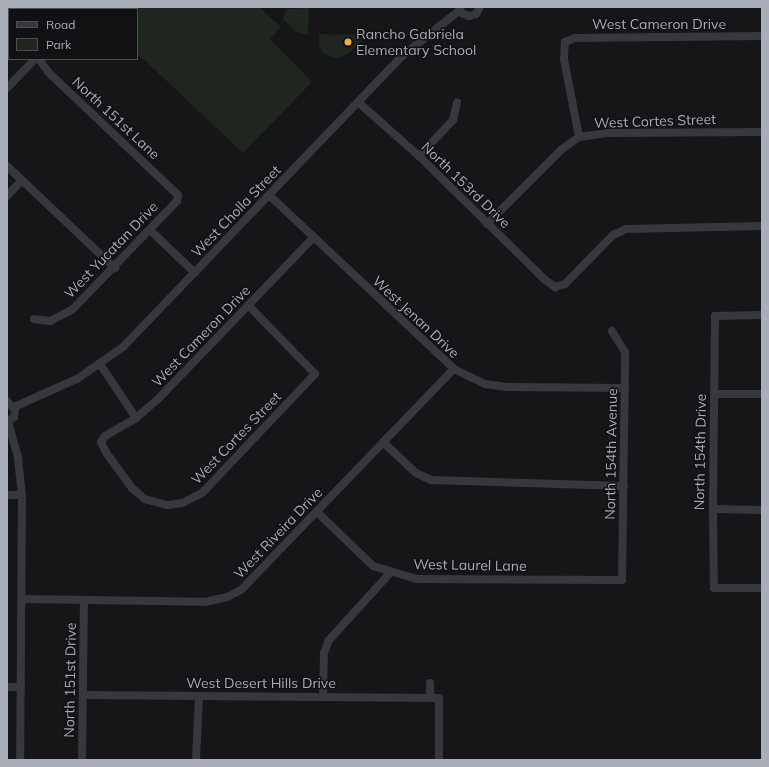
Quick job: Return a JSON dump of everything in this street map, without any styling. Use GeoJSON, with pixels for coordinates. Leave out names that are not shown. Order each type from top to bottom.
{"type":"FeatureCollection","features":[{"type":"Feature","properties":{"kind":"street"},"geometry":{"type":"LineString","coordinates":[[459,9],[465,16],[473,16],[480,7]]}},
{"type":"Feature","properties":{"kind":"street","name":"West Cholla Street"},"geometry":{"type":"LineString","coordinates":[[14,407],[78,379],[123,347],[411,48],[459,9]]}},
{"type":"Feature","properties":{"kind":"street","name":"West Cameron Drive"},"geometry":{"type":"LineString","coordinates":[[579,137],[563,48],[564,42],[575,38],[762,36]]}},
{"type":"Feature","properties":{"kind":"street"},"geometry":{"type":"LineString","coordinates":[[7,88],[34,60]]}},
{"type":"Feature","properties":{"kind":"street","name":"North 151st Lane"},"geometry":{"type":"LineString","coordinates":[[40,60],[49,73],[178,195]]}},
{"type":"Feature","properties":{"kind":"street","name":"North 153rd Drive"},"geometry":{"type":"LineString","coordinates":[[358,102],[419,156],[487,224],[555,287],[565,284],[613,234],[626,229],[762,226]]}},
{"type":"Feature","properties":{"kind":"street"},"geometry":{"type":"LineString","coordinates":[[419,156],[453,120],[457,102]]}},
{"type":"Feature","properties":{"kind":"street","name":"West Cortes Street"},"geometry":{"type":"LineString","coordinates":[[487,224],[561,150],[579,137],[607,133],[762,132]]}},
{"type":"Feature","properties":{"kind":"street"},"geometry":{"type":"LineString","coordinates":[[7,166],[115,268]]}},
{"type":"Feature","properties":{"kind":"street"},"geometry":{"type":"LineString","coordinates":[[7,196],[22,180]]}},
{"type":"Feature","properties":{"kind":"street","name":"West Yucatan Drive"},"geometry":{"type":"LineString","coordinates":[[34,319],[50,321],[72,310],[115,268],[177,201],[178,195]]}},
{"type":"Feature","properties":{"kind":"street","name":"West Jenan Drive"},"geometry":{"type":"LineString","coordinates":[[269,195],[312,239],[454,370],[485,384],[507,387],[625,388]]}},
{"type":"Feature","properties":{"kind":"street"},"geometry":{"type":"LineString","coordinates":[[150,230],[195,272]]}},
{"type":"Feature","properties":{"kind":"street","name":"West Cameron Drive"},"geometry":{"type":"LineString","coordinates":[[101,442],[105,436],[136,418],[158,399],[312,239]]}},
{"type":"Feature","properties":{"kind":"street","name":"West Cortes Street"},"geometry":{"type":"LineString","coordinates":[[101,442],[132,488],[145,499],[167,505],[182,503],[202,494],[315,374],[248,306]]}},
{"type":"Feature","properties":{"kind":"street","name":"North 154th Drive"},"geometry":{"type":"LineString","coordinates":[[762,315],[715,316],[713,509],[714,588],[762,588]]}},
{"type":"Feature","properties":{"kind":"street","name":"North 154th Avenue"},"geometry":{"type":"LineString","coordinates":[[612,331],[625,352],[622,580]]}},
{"type":"Feature","properties":{"kind":"street"},"geometry":{"type":"LineString","coordinates":[[100,364],[136,418]]}},
{"type":"Feature","properties":{"kind":"street","name":"West Riveira Drive"},"geometry":{"type":"LineString","coordinates":[[22,599],[204,602],[227,597],[241,590],[454,370]]}},
{"type":"Feature","properties":{"kind":"street"},"geometry":{"type":"LineString","coordinates":[[714,394],[762,394]]}},
{"type":"Feature","properties":{"kind":"street"},"geometry":{"type":"LineString","coordinates":[[7,401],[14,407],[15,414],[8,422],[18,458],[22,495],[20,760]]}},
{"type":"Feature","properties":{"kind":"street"},"geometry":{"type":"LineString","coordinates":[[383,442],[416,473],[431,480],[624,486]]}},
{"type":"Feature","properties":{"kind":"street"},"geometry":{"type":"LineString","coordinates":[[7,495],[22,495]]}},
{"type":"Feature","properties":{"kind":"street"},"geometry":{"type":"LineString","coordinates":[[713,509],[762,510]]}},
{"type":"Feature","properties":{"kind":"street","name":"West Laurel Lane"},"geometry":{"type":"LineString","coordinates":[[317,512],[373,566],[390,573],[417,579],[622,580]]}},
{"type":"Feature","properties":{"kind":"street"},"geometry":{"type":"LineString","coordinates":[[323,696],[324,653],[329,640],[390,573]]}},
{"type":"Feature","properties":{"kind":"street","name":"North 151st Drive"},"geometry":{"type":"LineString","coordinates":[[82,760],[84,600]]}},
{"type":"Feature","properties":{"kind":"street"},"geometry":{"type":"LineString","coordinates":[[430,683],[434,698],[439,760]]}},
{"type":"Feature","properties":{"kind":"street"},"geometry":{"type":"LineString","coordinates":[[7,687],[21,687]]}},
{"type":"Feature","properties":{"kind":"street","name":"West Desert Hills Drive"},"geometry":{"type":"LineString","coordinates":[[83,695],[434,698]]}},
{"type":"Feature","properties":{"kind":"street"},"geometry":{"type":"LineString","coordinates":[[196,760],[199,696]]}},
{"type":"Feature","properties":{"kind":"green space"},"geometry":{"type":"Polygon","coordinates":[[[259,7],[281,27],[270,39],[312,82],[243,153],[138,54],[138,8],[91,8],[259,7]]]}},
{"type":"Feature","properties":{"kind":"green space"},"geometry":{"type":"Polygon","coordinates":[[[309,8],[308,35],[296,32],[283,19],[287,9],[309,8]]]}},
{"type":"Feature","properties":{"kind":"green space"},"geometry":{"type":"Polygon","coordinates":[[[319,34],[359,35],[362,40],[349,53],[337,59],[323,53],[319,46],[319,34]]]}},
{"type":"Feature","properties":{"kind":"place","name":"Rancho Gabriela Elementary School"},"geometry":{"type":"Point","coordinates":[348,42]}}]}
